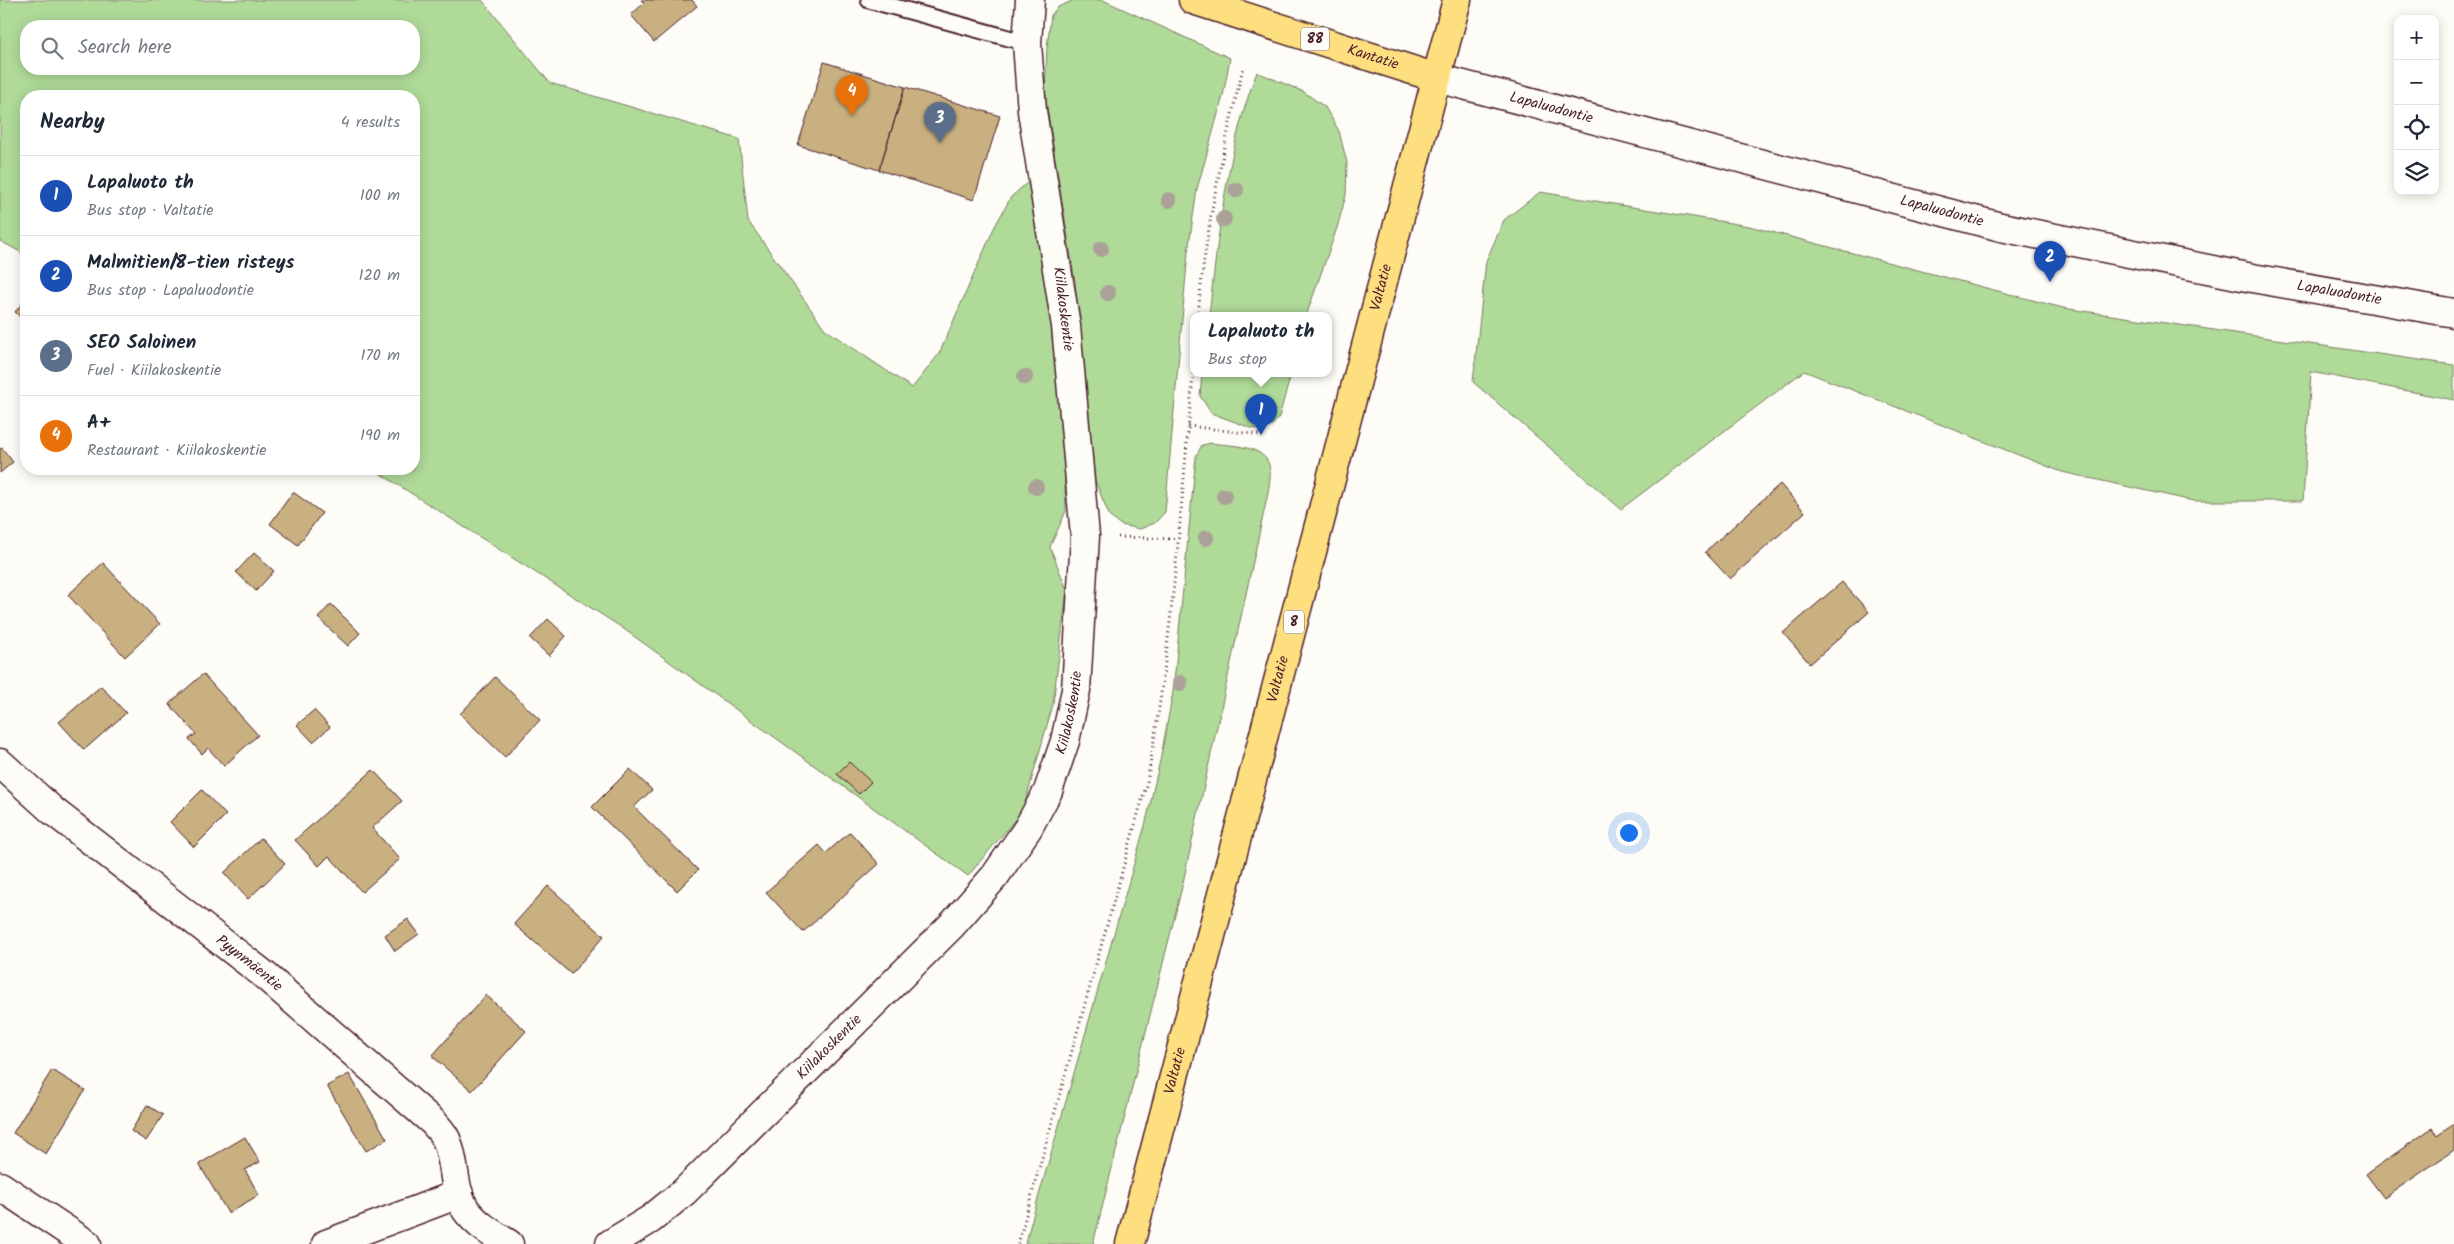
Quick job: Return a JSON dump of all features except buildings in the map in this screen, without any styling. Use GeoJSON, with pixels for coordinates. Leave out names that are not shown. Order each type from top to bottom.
{"type":"FeatureCollection","features":[{"type":"Feature","properties":{"kind":"main road","name":"Kantatie"},"geometry":{"type":"LineString","coordinates":[[1193,0],[1437,78]]}},
{"type":"Feature","properties":{"kind":"main road","name":"Valtatie"},"geometry":{"type":"LineString","coordinates":[[1130,1244],[1457,0]]}},
{"type":"Feature","properties":{"kind":"street","name":"Kiilakoskentie"},"geometry":{"type":"LineString","coordinates":[[610,1244],[651,1219],[684,1192],[952,925],[995,876],[1028,828],[1048,791],[1066,741],[1076,690],[1084,536],[1066,326],[1037,146],[1027,43],[1030,0]]}},
{"type":"Feature","properties":{"kind":"street","name":"Lapaluodontie"},"geometry":{"type":"LineString","coordinates":[[1437,78],[2001,227],[2252,278],[2454,313]]}},
{"type":"Feature","properties":{"kind":"street","name":"Pyynmäentie"},"geometry":{"type":"LineString","coordinates":[[0,763],[53,811],[262,973],[434,1123],[445,1138],[450,1152],[459,1194]]}},
{"type":"Feature","properties":{"kind":"street"},"geometry":{"type":"LineString","coordinates":[[0,1186],[88,1244]]}},
{"type":"Feature","properties":{"kind":"street"},"geometry":{"type":"LineString","coordinates":[[326,1244],[459,1194],[466,1209],[481,1226],[509,1244]]}},
{"type":"Feature","properties":{"kind":"lane"},"geometry":{"type":"LineString","coordinates":[[869,0],[1027,43]]}},
{"type":"Feature","properties":{"kind":"path"},"geometry":{"type":"LineString","coordinates":[[1198,312],[1206,237],[1213,195],[1243,68]]}},
{"type":"Feature","properties":{"kind":"path"},"geometry":{"type":"LineString","coordinates":[[1018,1244],[1147,782],[1159,717],[1170,625],[1193,377]]}},
{"type":"Feature","properties":{"kind":"path"},"geometry":{"type":"LineString","coordinates":[[1188,426],[1261,435]]}},
{"type":"Feature","properties":{"kind":"path"},"geometry":{"type":"LineString","coordinates":[[1084,536],[1177,539]]}},
{"type":"Feature","properties":{"kind":"green space"},"geometry":{"type":"Polygon","coordinates":[[[0,0],[482,0],[550,83],[739,139],[748,221],[825,329],[912,388],[939,354],[994,228],[1011,197],[1029,181],[1039,218],[1062,411],[1066,511],[1050,547],[1067,590],[1053,704],[1023,810],[968,876],[621,627],[382,475],[420,475],[420,90],[20,90],[20,252],[0,241],[0,0]]]}},
{"type":"Feature","properties":{"kind":"green space"},"geometry":{"type":"Polygon","coordinates":[[[1074,0],[1103,0],[1230,58],[1223,96],[1197,189],[1188,252],[1165,512],[1155,523],[1140,529],[1121,525],[1110,517],[1095,481],[1075,282],[1045,95],[1047,47],[1051,15],[1058,7],[1074,0]]]}},
{"type":"Feature","properties":{"kind":"green space"},"geometry":{"type":"Polygon","coordinates":[[[1257,72],[1304,92],[1325,107],[1339,131],[1347,163],[1346,195],[1337,228],[1307,312],[1209,312],[1225,192],[1238,131],[1257,72]]]}},
{"type":"Feature","properties":{"kind":"green space"},"geometry":{"type":"Polygon","coordinates":[[[1540,192],[1749,226],[2063,308],[2454,365],[2454,400],[2311,372],[2303,501],[2193,501],[2062,472],[1804,371],[1621,509],[1473,382],[1486,261],[1504,220],[1540,192]]]}},
{"type":"Feature","properties":{"kind":"green space"},"geometry":{"type":"Polygon","coordinates":[[[1202,377],[1290,377],[1279,417],[1264,430],[1251,428],[1211,413],[1200,396],[1202,377]]]}},
{"type":"Feature","properties":{"kind":"green space"},"geometry":{"type":"Polygon","coordinates":[[[1211,443],[1247,448],[1263,455],[1268,461],[1270,479],[1182,887],[1093,1244],[1025,1244],[1146,822],[1173,692],[1196,456],[1202,445],[1211,443]]]}},
{"type":"Feature","properties":{"kind":"place","name":"A+"},"geometry":{"type":"Point","coordinates":[852,116]}},
{"type":"Feature","properties":{"kind":"place","name":"SEO Saloinen"},"geometry":{"type":"Point","coordinates":[940,143]}},
{"type":"Feature","properties":{"kind":"place","name":"Malmitien/8-tien risteys"},"geometry":{"type":"Point","coordinates":[2050,282]}},
{"type":"Feature","properties":{"kind":"place","name":"Lapaluoto th"},"geometry":{"type":"Point","coordinates":[1261,435]}}]}
